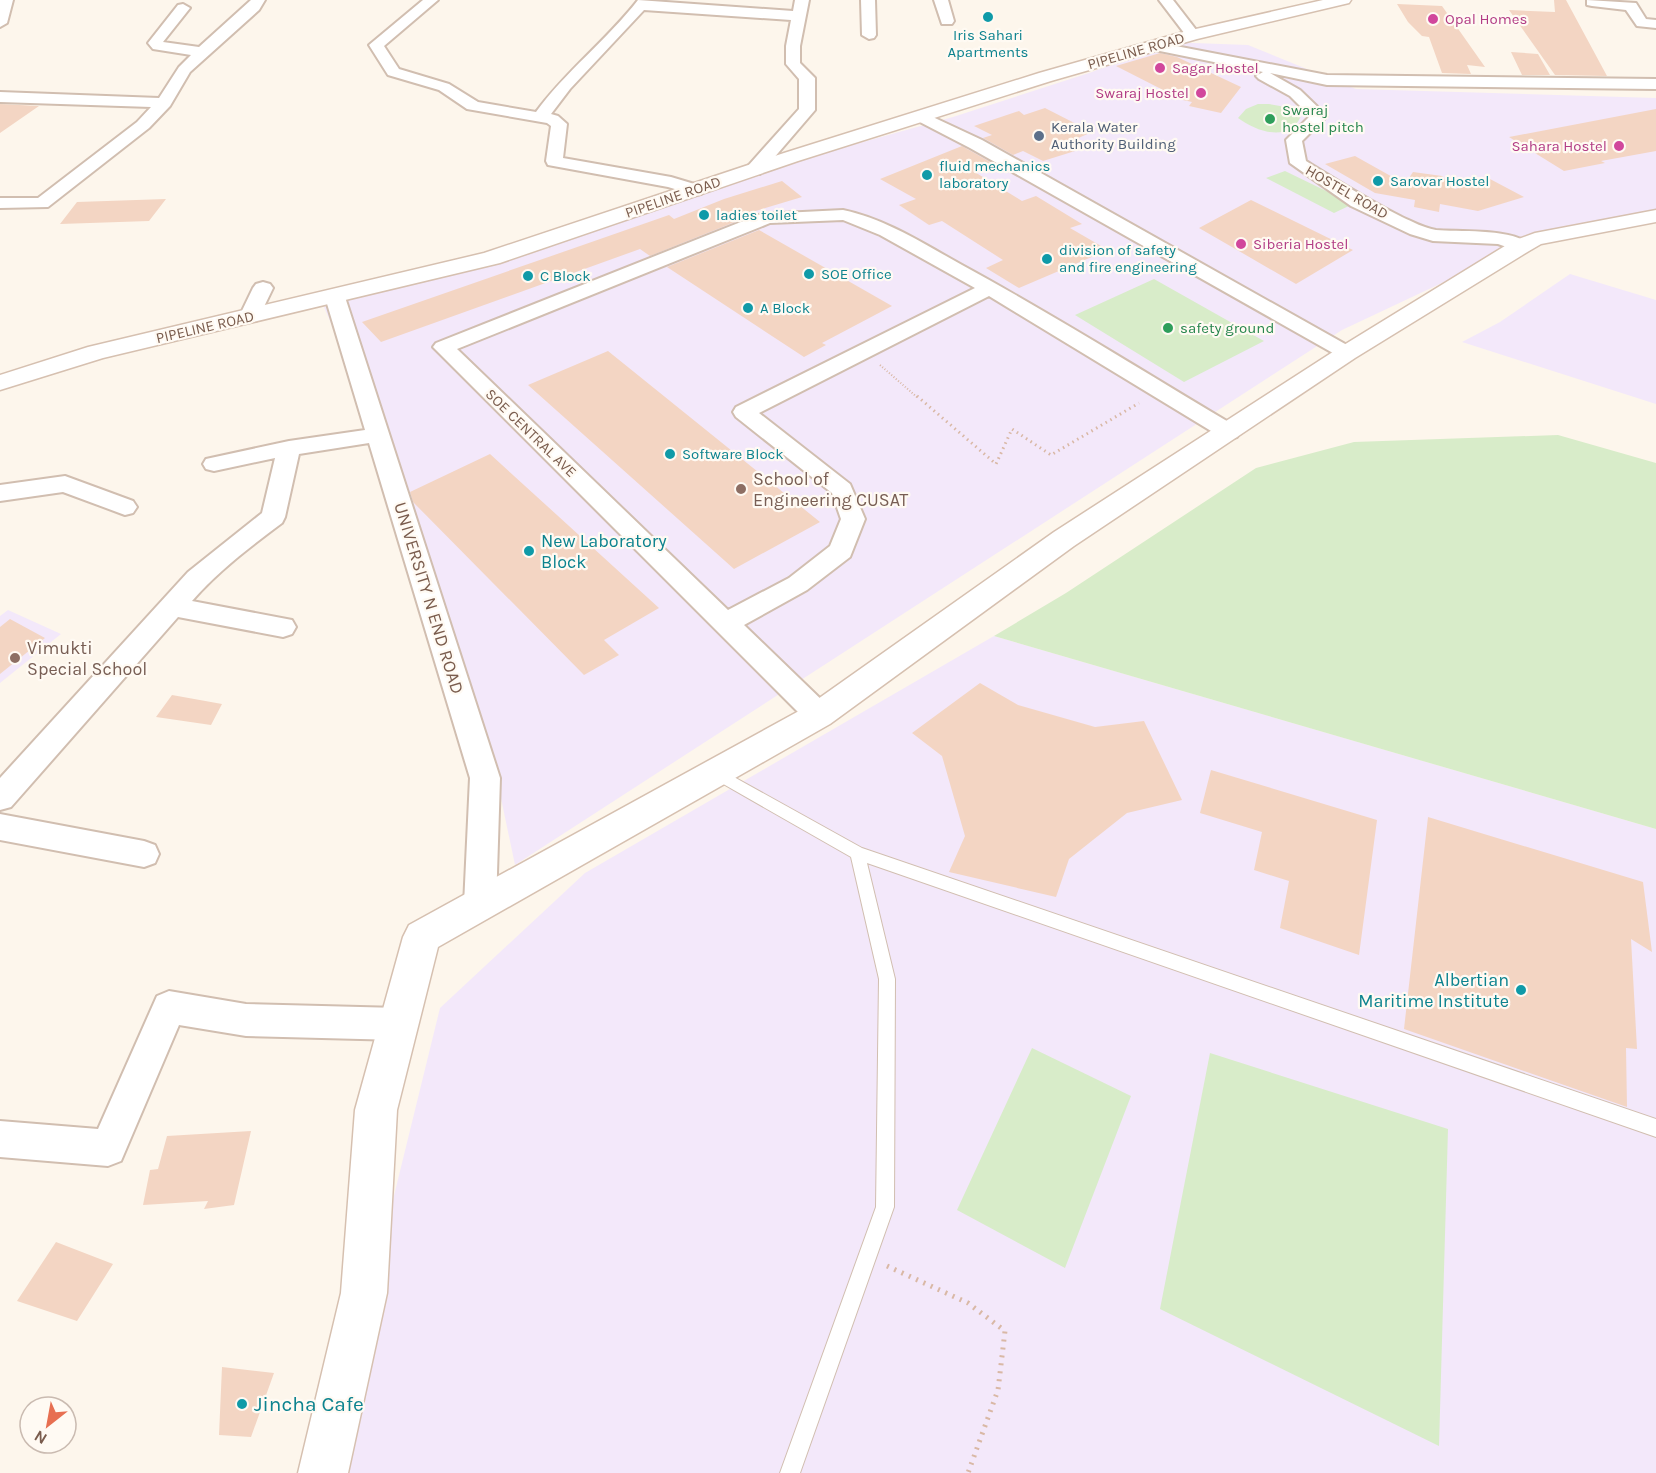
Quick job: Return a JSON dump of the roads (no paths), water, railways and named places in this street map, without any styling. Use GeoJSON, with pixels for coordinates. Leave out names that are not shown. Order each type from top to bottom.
{"type":"FeatureCollection","features":[{"type":"Feature","properties":{"kind":"street"},"geometry":{"type":"LineString","coordinates":[[0,23],[6,0]]}},
{"type":"Feature","properties":{"kind":"street"},"geometry":{"type":"LineString","coordinates":[[0,203],[42,203],[142,125],[164,103],[184,70],[254,7],[258,0]]}},
{"type":"Feature","properties":{"kind":"street"},"geometry":{"type":"LineString","coordinates":[[431,0],[376,45],[393,72],[444,87],[473,106],[552,118],[559,124],[554,162],[671,182],[694,190]]}},
{"type":"Feature","properties":{"kind":"street"},"geometry":{"type":"LineString","coordinates":[[754,170],[807,110],[807,78],[793,64],[802,0]]}},
{"type":"Feature","properties":{"kind":"street"},"geometry":{"type":"LineString","coordinates":[[868,0],[869,35]]}},
{"type":"Feature","properties":{"kind":"street"},"geometry":{"type":"LineString","coordinates":[[941,0],[947,21]]}},
{"type":"Feature","properties":{"kind":"street"},"geometry":{"type":"LineString","coordinates":[[1166,0],[1193,35]]}},
{"type":"Feature","properties":{"kind":"street","name":"PIPELINE ROAD"},"geometry":{"type":"LineString","coordinates":[[0,383],[96,352],[492,258],[754,170],[1045,77],[1193,35],[1343,0]]}},
{"type":"Feature","properties":{"kind":"street"},"geometry":{"type":"LineString","coordinates":[[534,115],[607,46],[643,3],[798,16]]}},
{"type":"Feature","properties":{"kind":"street"},"geometry":{"type":"LineString","coordinates":[[1592,3],[1631,6],[1642,23],[1656,24]]}},
{"type":"Feature","properties":{"kind":"street"},"geometry":{"type":"LineString","coordinates":[[183,8],[155,43],[158,46],[202,52]]}},
{"type":"Feature","properties":{"kind":"street"},"geometry":{"type":"LineString","coordinates":[[1155,46],[1326,80],[1656,84]]}},
{"type":"Feature","properties":{"kind":"street","name":"HOSTEL ROAD"},"geometry":{"type":"LineString","coordinates":[[1191,60],[1267,77],[1295,93],[1319,116],[1294,140],[1298,163],[1357,202],[1403,224],[1406,218],[1417,215],[1436,218],[1452,225],[1456,232],[1453,237]]}},
{"type":"Feature","properties":{"kind":"street"},"geometry":{"type":"LineString","coordinates":[[0,97],[164,103]]}},
{"type":"Feature","properties":{"kind":"street"},"geometry":{"type":"LineString","coordinates":[[922,117],[987,150],[1347,353]]}},
{"type":"Feature","properties":{"kind":"street","name":"SOE CENTRAL AVE"},"geometry":{"type":"LineString","coordinates":[[819,714],[443,347],[767,218],[843,215],[857,218],[886,231],[990,288]]}},
{"type":"Feature","properties":{"kind":"street"},"geometry":{"type":"LineString","coordinates":[[1359,215],[1425,245],[1441,247],[1453,237],[1487,237],[1521,246]]}},
{"type":"Feature","properties":{"kind":"street"},"geometry":{"type":"LineString","coordinates":[[323,1473],[363,1293],[376,1110],[422,937],[819,714],[1064,539],[1347,353],[1521,246],[1534,239],[1656,216]]}},
{"type":"Feature","properties":{"kind":"street"},"geometry":{"type":"LineString","coordinates":[[249,317],[262,288]]}},
{"type":"Feature","properties":{"kind":"street"},"geometry":{"type":"LineString","coordinates":[[725,624],[798,585],[841,551],[853,519],[842,489],[744,412],[990,288],[1229,432]]}},
{"type":"Feature","properties":{"kind":"street","name":"UNIVERSITY N END ROAD"},"geometry":{"type":"LineString","coordinates":[[335,297],[484,778],[480,905]]}},
{"type":"Feature","properties":{"kind":"street"},"geometry":{"type":"LineString","coordinates":[[214,464],[289,448],[378,435]]}},
{"type":"Feature","properties":{"kind":"street"},"geometry":{"type":"LineString","coordinates":[[1,795],[197,578],[273,517],[289,448]]}},
{"type":"Feature","properties":{"kind":"street"},"geometry":{"type":"LineString","coordinates":[[0,493],[65,484],[125,507]]}},
{"type":"Feature","properties":{"kind":"street"},"geometry":{"type":"LineString","coordinates":[[171,606],[283,627]]}},
{"type":"Feature","properties":{"kind":"street"},"geometry":{"type":"LineString","coordinates":[[0,828],[144,854]]}},
{"type":"Feature","properties":{"kind":"street"},"geometry":{"type":"LineString","coordinates":[[0,1139],[108,1148],[169,1007],[256,1021],[399,1024]]}},
{"type":"Feature","properties":{"kind":"lane"},"geometry":{"type":"LineString","coordinates":[[716,773],[857,853],[1656,1128]]}},
{"type":"Feature","properties":{"kind":"lane"},"geometry":{"type":"LineString","coordinates":[[790,1473],[885,1206],[888,979],[857,853]]}},
{"type":"Feature","properties":{"kind":"place","name":"Iris Sahari Apartments"},"geometry":{"type":"Point","coordinates":[988,17]}},
{"type":"Feature","properties":{"kind":"place","name":"Opal Homes"},"geometry":{"type":"Point","coordinates":[1433,19]}},
{"type":"Feature","properties":{"kind":"place","name":"Sagar Hostel"},"geometry":{"type":"Point","coordinates":[1160,68]}},
{"type":"Feature","properties":{"kind":"place","name":"Swaraj Hostel"},"geometry":{"type":"Point","coordinates":[1201,93]}},
{"type":"Feature","properties":{"kind":"place","name":"Swaraj hostel pitch"},"geometry":{"type":"Point","coordinates":[1270,119]}},
{"type":"Feature","properties":{"kind":"place","name":"Kerala Water Authority Building"},"geometry":{"type":"Point","coordinates":[1039,136]}},
{"type":"Feature","properties":{"kind":"place","name":"Sahara Hostel"},"geometry":{"type":"Point","coordinates":[1619,146]}},
{"type":"Feature","properties":{"kind":"place","name":"fluid mechanics laboratory"},"geometry":{"type":"Point","coordinates":[927,175]}},
{"type":"Feature","properties":{"kind":"place","name":"Sarovar Hostel"},"geometry":{"type":"Point","coordinates":[1378,181]}},
{"type":"Feature","properties":{"kind":"place","name":"ladies toilet"},"geometry":{"type":"Point","coordinates":[704,215]}},
{"type":"Feature","properties":{"kind":"place","name":"Siberia Hostel"},"geometry":{"type":"Point","coordinates":[1241,244]}},
{"type":"Feature","properties":{"kind":"place","name":"division of safety and fire engineering"},"geometry":{"type":"Point","coordinates":[1047,259]}},
{"type":"Feature","properties":{"kind":"place","name":"SOE Office"},"geometry":{"type":"Point","coordinates":[809,274]}},
{"type":"Feature","properties":{"kind":"place","name":"C Block"},"geometry":{"type":"Point","coordinates":[528,276]}},
{"type":"Feature","properties":{"kind":"place","name":"A Block"},"geometry":{"type":"Point","coordinates":[748,308]}},
{"type":"Feature","properties":{"kind":"place","name":"safety ground"},"geometry":{"type":"Point","coordinates":[1168,328]}},
{"type":"Feature","properties":{"kind":"place","name":"Software Block"},"geometry":{"type":"Point","coordinates":[670,454]}},
{"type":"Feature","properties":{"kind":"place","name":"School of Engineering CUSAT"},"geometry":{"type":"Point","coordinates":[741,489]}},
{"type":"Feature","properties":{"kind":"place","name":"New Laboratory Block"},"geometry":{"type":"Point","coordinates":[529,551]}},
{"type":"Feature","properties":{"kind":"place","name":"Vimukti Special School"},"geometry":{"type":"Point","coordinates":[15,658]}},
{"type":"Feature","properties":{"kind":"place","name":"Albertian Maritime Institute"},"geometry":{"type":"Point","coordinates":[1521,990]}},
{"type":"Feature","properties":{"kind":"place","name":"Jincha Cafe"},"geometry":{"type":"Point","coordinates":[242,1404]}}]}
